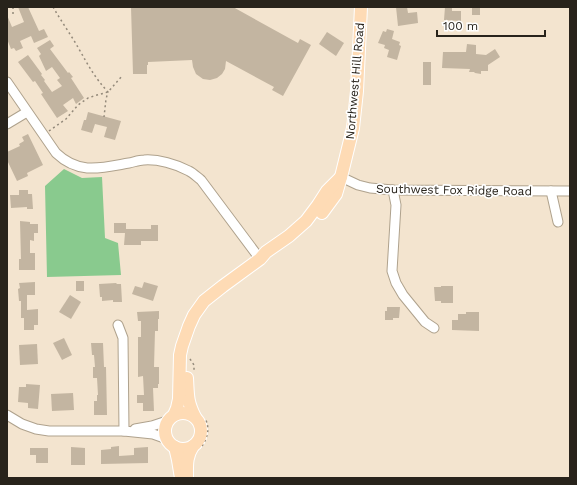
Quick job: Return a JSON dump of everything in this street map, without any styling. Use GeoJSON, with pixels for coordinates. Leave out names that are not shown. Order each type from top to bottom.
{"type":"FeatureCollection","features":[{"type":"Feature","properties":{"kind":"main road","name":"Northwest Hill Road"},"geometry":{"type":"LineString","coordinates":[[341,177],[353,128],[357,90],[361,7]]}},
{"type":"Feature","properties":{"kind":"main road"},"geometry":{"type":"LineString","coordinates":[[181,478],[178,460],[165,433],[165,427],[177,408],[179,399],[180,356],[185,335],[194,315],[204,301],[260,259],[266,252],[289,236],[306,221],[327,191],[341,177]]}},
{"type":"Feature","properties":{"kind":"main road"},"geometry":{"type":"LineString","coordinates":[[187,478],[187,460],[189,452],[198,442],[202,432],[199,421],[195,416],[188,399],[186,377],[191,339],[195,329],[223,286]]}},
{"type":"Feature","properties":{"kind":"main road"},"geometry":{"type":"LineString","coordinates":[[170,418],[179,412],[185,412],[195,416]]}},
{"type":"Feature","properties":{"kind":"main road"},"geometry":{"type":"LineString","coordinates":[[171,443],[184,449],[194,446]]}},
{"type":"Feature","properties":{"kind":"street"},"geometry":{"type":"LineString","coordinates":[[7,82],[56,153],[64,160],[77,166],[90,168],[106,167],[144,160],[160,161],[189,171],[201,180],[260,259]]}},
{"type":"Feature","properties":{"kind":"street"},"geometry":{"type":"LineString","coordinates":[[7,124],[27,112]]}},
{"type":"Feature","properties":{"kind":"street","name":"Southwest Fox Ridge Road"},"geometry":{"type":"LineString","coordinates":[[341,177],[358,185],[370,188],[393,190],[570,191]]}},
{"type":"Feature","properties":{"kind":"street"},"geometry":{"type":"LineString","coordinates":[[393,190],[396,205],[392,271],[396,283],[403,295],[425,322],[434,328]]}},
{"type":"Feature","properties":{"kind":"street"},"geometry":{"type":"LineString","coordinates":[[551,191],[558,222]]}},
{"type":"Feature","properties":{"kind":"street"},"geometry":{"type":"LineString","coordinates":[[118,325],[123,338],[124,431]]}},
{"type":"Feature","properties":{"kind":"street"},"geometry":{"type":"LineString","coordinates":[[7,415],[22,424],[36,429],[49,431],[124,431],[153,434],[171,443]]}},
{"type":"Feature","properties":{"kind":"street"},"geometry":{"type":"LineString","coordinates":[[124,431],[152,426],[170,418]]}},
{"type":"Feature","properties":{"kind":"path"},"geometry":{"type":"LineString","coordinates":[[12,7],[13,15]]}},
{"type":"Feature","properties":{"kind":"path"},"geometry":{"type":"LineString","coordinates":[[52,7],[79,48],[93,74],[108,92]]}},
{"type":"Feature","properties":{"kind":"path"},"geometry":{"type":"LineString","coordinates":[[104,118],[108,92],[122,76]]}},
{"type":"Feature","properties":{"kind":"path"},"geometry":{"type":"LineString","coordinates":[[44,135],[66,119],[78,105],[88,98],[108,92]]}},
{"type":"Feature","properties":{"kind":"green space"},"geometry":{"type":"Polygon","coordinates":[[[64,169],[82,178],[102,177],[105,238],[118,243],[121,275],[47,277],[45,186],[64,169]]]}},
{"type":"Feature","properties":{"kind":"building"},"geometry":{"type":"Polygon","coordinates":[[[18,7],[28,7],[39,31],[44,29],[48,37],[34,43],[31,36],[20,41],[23,48],[16,51],[14,48],[11,49],[7,39],[7,15],[12,27],[24,22],[18,7]]]}},
{"type":"Feature","properties":{"kind":"building"},"geometry":{"type":"Polygon","coordinates":[[[131,7],[233,7],[298,43],[300,39],[311,45],[283,96],[272,90],[274,87],[226,61],[225,69],[222,74],[217,78],[210,80],[203,79],[196,74],[192,60],[148,62],[147,74],[133,74],[131,7]]]}},
{"type":"Feature","properties":{"kind":"building"},"geometry":{"type":"Polygon","coordinates":[[[396,7],[407,7],[408,13],[417,12],[418,23],[398,26],[396,7]]]}},
{"type":"Feature","properties":{"kind":"building"},"geometry":{"type":"Polygon","coordinates":[[[445,7],[452,7],[452,11],[461,11],[461,21],[444,20],[445,7]]]}},
{"type":"Feature","properties":{"kind":"building"},"geometry":{"type":"Polygon","coordinates":[[[472,7],[480,7],[480,15],[472,15],[472,7]]]}},
{"type":"Feature","properties":{"kind":"building"},"geometry":{"type":"Polygon","coordinates":[[[387,29],[394,31],[392,39],[400,42],[399,45],[401,46],[397,60],[387,57],[389,50],[384,48],[385,45],[378,43],[383,31],[386,32],[387,29]]]}},
{"type":"Feature","properties":{"kind":"building"},"geometry":{"type":"Polygon","coordinates":[[[327,32],[344,43],[336,56],[319,44],[327,32]]]}},
{"type":"Feature","properties":{"kind":"building"},"geometry":{"type":"Polygon","coordinates":[[[50,40],[54,46],[50,49],[68,73],[69,72],[73,77],[71,78],[84,98],[76,104],[73,98],[63,105],[68,111],[57,118],[41,94],[43,93],[35,81],[33,82],[18,62],[28,55],[42,74],[41,75],[45,80],[44,81],[52,92],[62,86],[57,80],[60,78],[52,67],[46,71],[39,56],[41,54],[37,48],[50,40]]]}},
{"type":"Feature","properties":{"kind":"building"},"geometry":{"type":"Polygon","coordinates":[[[467,44],[476,45],[476,54],[486,55],[495,49],[500,57],[488,65],[488,71],[481,71],[481,74],[469,72],[470,69],[442,68],[443,52],[466,52],[467,44]]]}},
{"type":"Feature","properties":{"kind":"building"},"geometry":{"type":"Polygon","coordinates":[[[423,62],[431,62],[431,85],[423,85],[423,62]]]}},
{"type":"Feature","properties":{"kind":"building"},"geometry":{"type":"Polygon","coordinates":[[[88,112],[121,121],[115,140],[104,137],[107,127],[95,124],[92,133],[81,130],[88,112]]]}},
{"type":"Feature","properties":{"kind":"building"},"geometry":{"type":"Polygon","coordinates":[[[28,134],[43,165],[27,173],[28,176],[17,181],[7,160],[7,152],[20,146],[19,144],[24,141],[22,137],[28,134]]]}},
{"type":"Feature","properties":{"kind":"building"},"geometry":{"type":"Polygon","coordinates":[[[19,190],[28,190],[28,194],[32,194],[33,209],[27,209],[27,207],[11,208],[10,195],[19,195],[19,190]]]}},
{"type":"Feature","properties":{"kind":"building"},"geometry":{"type":"Polygon","coordinates":[[[20,221],[30,222],[30,224],[38,224],[38,233],[34,233],[34,241],[30,240],[30,253],[35,253],[35,270],[19,270],[19,259],[21,259],[20,221]]]}},
{"type":"Feature","properties":{"kind":"building"},"geometry":{"type":"Polygon","coordinates":[[[114,223],[126,223],[126,229],[151,229],[151,225],[158,225],[158,241],[141,241],[141,245],[124,245],[125,233],[114,233],[114,223]]]}},
{"type":"Feature","properties":{"kind":"building"},"geometry":{"type":"Polygon","coordinates":[[[76,281],[84,281],[84,291],[76,291],[76,281]]]}},
{"type":"Feature","properties":{"kind":"building"},"geometry":{"type":"Polygon","coordinates":[[[35,282],[35,295],[27,295],[27,310],[38,309],[38,325],[34,325],[34,330],[24,330],[24,318],[21,318],[21,301],[19,301],[19,283],[35,282]]]}},
{"type":"Feature","properties":{"kind":"building"},"geometry":{"type":"Polygon","coordinates":[[[144,282],[158,286],[153,301],[132,294],[135,286],[142,288],[144,282]]]}},
{"type":"Feature","properties":{"kind":"building"},"geometry":{"type":"Polygon","coordinates":[[[99,284],[121,284],[122,302],[113,302],[113,300],[102,301],[102,297],[100,297],[99,284]]]}},
{"type":"Feature","properties":{"kind":"building"},"geometry":{"type":"Polygon","coordinates":[[[453,286],[453,303],[441,303],[441,301],[435,301],[434,287],[453,286]]]}},
{"type":"Feature","properties":{"kind":"building"},"geometry":{"type":"Polygon","coordinates":[[[70,295],[81,302],[71,319],[59,312],[70,295]]]}},
{"type":"Feature","properties":{"kind":"building"},"geometry":{"type":"Polygon","coordinates":[[[387,307],[400,307],[399,318],[385,320],[385,311],[387,311],[387,307]]]}},
{"type":"Feature","properties":{"kind":"building"},"geometry":{"type":"Polygon","coordinates":[[[159,311],[158,331],[155,331],[154,367],[159,367],[159,384],[158,388],[153,388],[154,411],[143,411],[143,403],[137,403],[137,395],[144,395],[143,376],[138,377],[138,337],[141,337],[141,321],[138,321],[137,312],[159,311]]]}},
{"type":"Feature","properties":{"kind":"building"},"geometry":{"type":"Polygon","coordinates":[[[466,312],[479,312],[479,331],[452,330],[452,320],[458,320],[458,314],[466,314],[466,312]]]}},
{"type":"Feature","properties":{"kind":"building"},"geometry":{"type":"Polygon","coordinates":[[[64,338],[72,355],[62,360],[53,343],[64,338]]]}},
{"type":"Feature","properties":{"kind":"building"},"geometry":{"type":"Polygon","coordinates":[[[91,343],[103,343],[104,367],[106,367],[107,415],[94,415],[94,401],[97,401],[98,395],[97,378],[93,378],[93,367],[95,367],[91,343]]]}},
{"type":"Feature","properties":{"kind":"building"},"geometry":{"type":"Polygon","coordinates":[[[37,344],[38,364],[20,365],[19,345],[37,344]]]}},
{"type":"Feature","properties":{"kind":"building"},"geometry":{"type":"Polygon","coordinates":[[[26,384],[40,385],[38,409],[28,408],[28,403],[18,402],[19,387],[26,387],[26,384]]]}},
{"type":"Feature","properties":{"kind":"building"},"geometry":{"type":"Polygon","coordinates":[[[73,393],[74,410],[52,411],[51,394],[73,393]]]}},
{"type":"Feature","properties":{"kind":"building"},"geometry":{"type":"Polygon","coordinates":[[[119,446],[119,456],[134,455],[134,448],[148,447],[148,463],[101,464],[101,450],[119,446]]]}},
{"type":"Feature","properties":{"kind":"building"},"geometry":{"type":"Polygon","coordinates":[[[71,447],[85,448],[85,465],[71,465],[71,447]]]}},
{"type":"Feature","properties":{"kind":"building"},"geometry":{"type":"Polygon","coordinates":[[[30,448],[48,448],[48,463],[36,463],[36,455],[30,455],[30,448]]]}}]}
